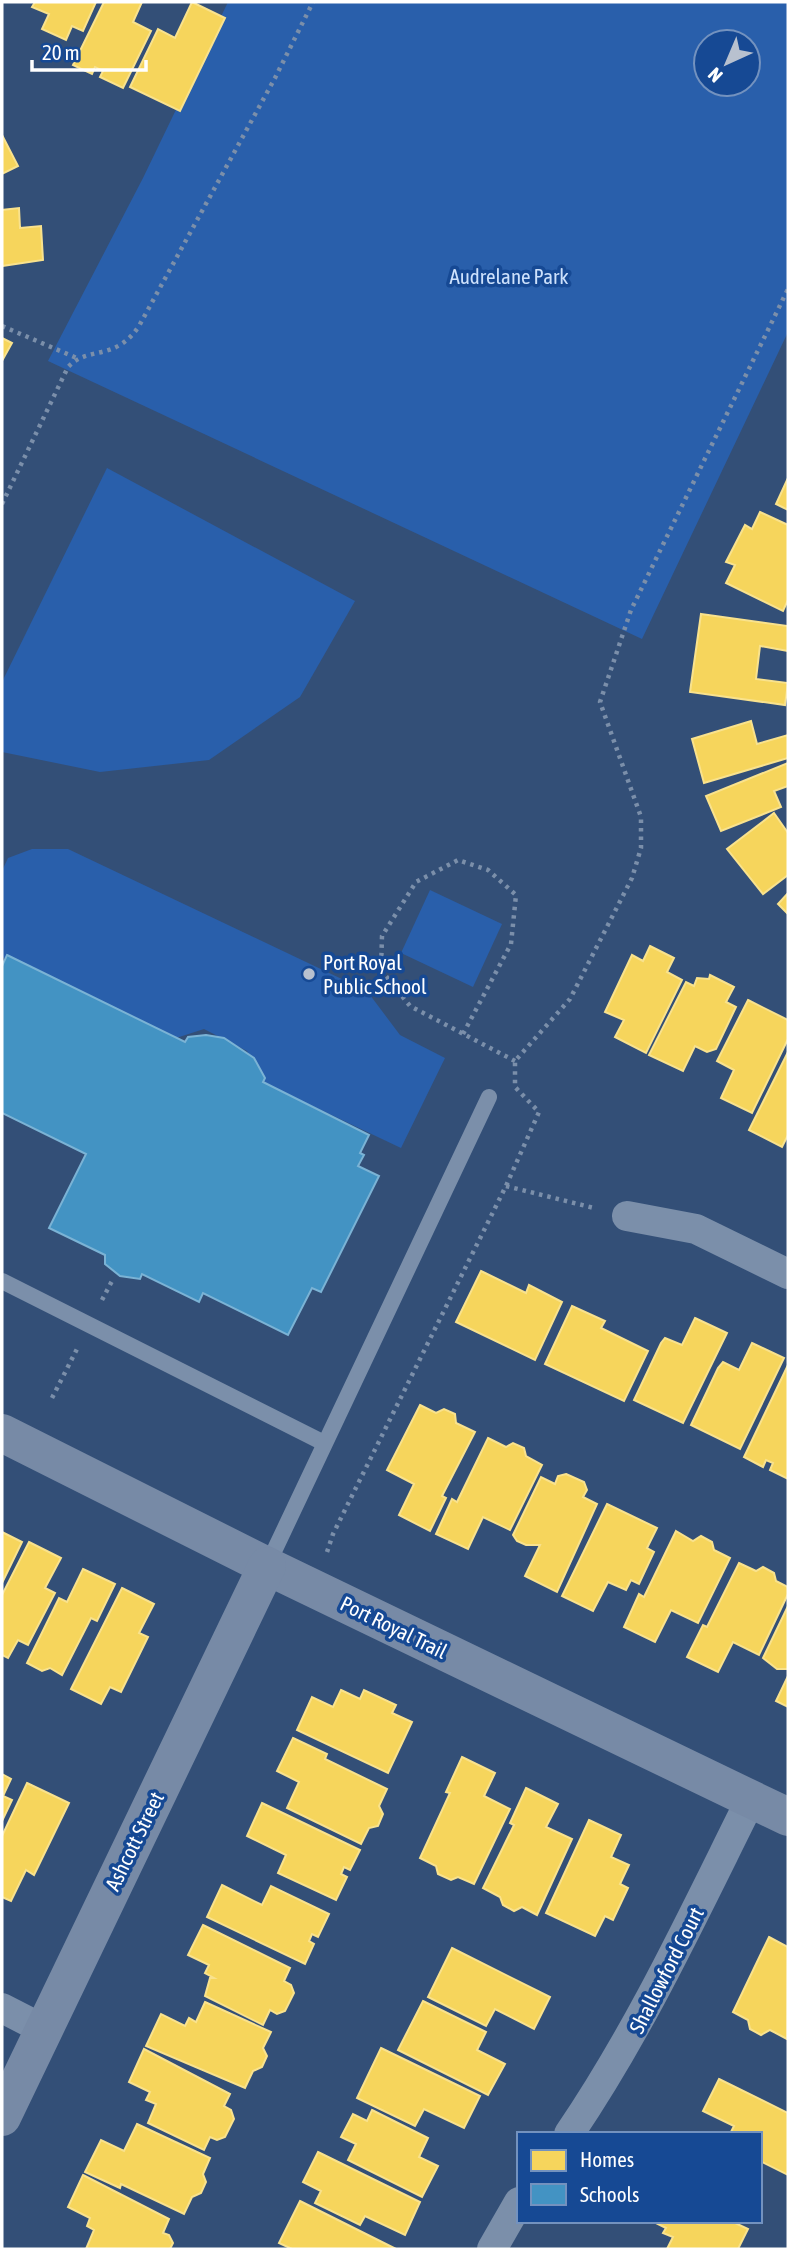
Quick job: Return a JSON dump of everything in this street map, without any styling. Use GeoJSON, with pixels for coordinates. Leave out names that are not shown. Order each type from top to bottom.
{"type":"FeatureCollection","features":[{"type":"Feature","properties":{"kind":"street"},"geometry":{"type":"LineString","coordinates":[[627,1216],[696,1229],[788,1274]]}},
{"type":"Feature","properties":{"kind":"street","name":"Port Royal Trail"},"geometry":{"type":"LineString","coordinates":[[2,1433],[267,1566],[788,1817]]}},
{"type":"Feature","properties":{"kind":"street","name":"Ashcott Street"},"geometry":{"type":"LineString","coordinates":[[2,2117],[267,1566]]}},
{"type":"Feature","properties":{"kind":"street","name":"Shallowford Court"},"geometry":{"type":"LineString","coordinates":[[570,2132],[615,2066],[650,2005],[751,1799]]}},
{"type":"Feature","properties":{"kind":"street"},"geometry":{"type":"LineString","coordinates":[[2,2008],[44,2029]]}},
{"type":"Feature","properties":{"kind":"street"},"geometry":{"type":"LineString","coordinates":[[492,2249],[517,2205]]}},
{"type":"Feature","properties":{"kind":"lane"},"geometry":{"type":"LineString","coordinates":[[267,1566],[489,1097]]}},
{"type":"Feature","properties":{"kind":"lane"},"geometry":{"type":"LineString","coordinates":[[2,1281],[324,1443]]}},
{"type":"Feature","properties":{"kind":"path"},"geometry":{"type":"LineString","coordinates":[[2,504],[69,366],[80,359],[118,349],[139,326],[275,78],[313,2]]}},
{"type":"Feature","properties":{"kind":"path"},"geometry":{"type":"LineString","coordinates":[[326,1556],[333,1534],[506,1186],[538,1112],[515,1087],[515,1060],[570,999],[632,878],[641,848],[641,817],[600,702],[631,610],[788,289]]}},
{"type":"Feature","properties":{"kind":"path"},"geometry":{"type":"LineString","coordinates":[[2,326],[80,359]]}},
{"type":"Feature","properties":{"kind":"path"},"geometry":{"type":"LineString","coordinates":[[463,1034],[511,944],[516,895],[488,870],[458,860],[416,882],[382,936],[381,971],[410,1006],[463,1034],[515,1060]]}},
{"type":"Feature","properties":{"kind":"path"},"geometry":{"type":"LineString","coordinates":[[506,1186],[627,1216]]}},
{"type":"Feature","properties":{"kind":"green space","name":"Audrelane Park"},"geometry":{"type":"Polygon","coordinates":[[[228,2],[788,2],[788,332],[642,639],[48,361],[143,178],[228,2]]]}},
{"type":"Feature","properties":{"kind":"green space"},"geometry":{"type":"Polygon","coordinates":[[[107,468],[355,601],[300,697],[209,760],[100,772],[2,752],[2,682],[107,468]]]}},
{"type":"Feature","properties":{"kind":"green space"},"geometry":{"type":"Polygon","coordinates":[[[32,849],[68,849],[367,991],[400,1035],[445,1058],[401,1148],[266,1084],[247,1051],[204,1029],[173,1039],[2,957],[2,871],[8,858],[32,849]]]}},
{"type":"Feature","properties":{"kind":"green space"},"geometry":{"type":"Polygon","coordinates":[[[430,890],[502,924],[473,987],[401,953],[430,890]]]}},
{"type":"Feature","properties":{"kind":"building: Homes"},"geometry":{"type":"Polygon","coordinates":[[[35,2],[96,2],[83,31],[72,26],[66,40],[42,29],[49,14],[32,7],[35,2]]]}},
{"type":"Feature","properties":{"kind":"building: Homes"},"geometry":{"type":"Polygon","coordinates":[[[104,2],[142,2],[133,22],[151,31],[123,88],[100,77],[103,71],[95,67],[92,74],[73,65],[104,2]]]}},
{"type":"Feature","properties":{"kind":"building: Homes"},"geometry":{"type":"Polygon","coordinates":[[[192,2],[225,18],[180,111],[130,87],[158,29],[175,38],[192,2]]]}},
{"type":"Feature","properties":{"kind":"building: Homes"},"geometry":{"type":"Polygon","coordinates":[[[2,135],[18,166],[2,174],[2,135]]]}},
{"type":"Feature","properties":{"kind":"building: Homes"},"geometry":{"type":"Polygon","coordinates":[[[19,208],[20,228],[41,226],[43,260],[2,266],[2,210],[19,208]]]}},
{"type":"Feature","properties":{"kind":"building: Homes"},"geometry":{"type":"Polygon","coordinates":[[[2,338],[12,343],[2,361],[2,338]]]}},
{"type":"Feature","properties":{"kind":"building: Homes"},"geometry":{"type":"Polygon","coordinates":[[[788,478],[788,510],[776,504],[788,478]]]}},
{"type":"Feature","properties":{"kind":"building: Homes"},"geometry":{"type":"Polygon","coordinates":[[[760,512],[788,525],[788,600],[783,611],[726,583],[735,565],[726,562],[745,525],[752,529],[760,512]]]}},
{"type":"Feature","properties":{"kind":"building: Homes"},"geometry":{"type":"Polygon","coordinates":[[[701,614],[788,626],[788,651],[760,646],[756,679],[788,683],[785,705],[690,692],[701,614]]]}},
{"type":"Feature","properties":{"kind":"building: Homes"},"geometry":{"type":"Polygon","coordinates":[[[751,721],[757,744],[788,735],[788,758],[704,783],[692,739],[751,721]]]}},
{"type":"Feature","properties":{"kind":"building: Homes"},"geometry":{"type":"Polygon","coordinates":[[[788,763],[788,786],[774,791],[781,807],[721,831],[706,796],[788,763]]]}},
{"type":"Feature","properties":{"kind":"building: Homes"},"geometry":{"type":"Polygon","coordinates":[[[774,813],[788,833],[788,875],[763,894],[727,849],[774,813]]]}},
{"type":"Feature","properties":{"kind":"building: Homes"},"geometry":{"type":"Polygon","coordinates":[[[788,893],[788,914],[778,904],[788,893]]]}},
{"type":"Feature","properties":{"kind":"building: Homes"},"geometry":{"type":"Polygon","coordinates":[[[650,946],[674,958],[667,972],[682,980],[646,1053],[615,1037],[624,1020],[605,1012],[632,955],[643,961],[650,946]]]}},
{"type":"Feature","properties":{"kind":"building: Homes"},"geometry":{"type":"Polygon","coordinates":[[[710,975],[734,987],[726,1002],[736,1007],[716,1049],[707,1052],[695,1046],[683,1071],[649,1055],[686,982],[694,986],[697,978],[709,979],[710,975]]]}},
{"type":"Feature","properties":{"kind":"building: Homes"},"geometry":{"type":"Polygon","coordinates":[[[748,1000],[788,1020],[788,1039],[752,1113],[721,1098],[734,1070],[717,1061],[748,1000]]]}},
{"type":"Feature","properties":{"kind":"building: Homes"},"geometry":{"type":"Polygon","coordinates":[[[788,1052],[788,1135],[782,1147],[749,1130],[788,1052]]]}},
{"type":"Feature","properties":{"kind":"building: Homes"},"geometry":{"type":"Polygon","coordinates":[[[481,1271],[526,1293],[529,1285],[562,1302],[535,1360],[456,1322],[481,1271]]]}},
{"type":"Feature","properties":{"kind":"building: Homes"},"geometry":{"type":"Polygon","coordinates":[[[572,1306],[605,1321],[601,1328],[648,1351],[624,1401],[545,1364],[572,1306]]]}},
{"type":"Feature","properties":{"kind":"building: Homes"},"geometry":{"type":"Polygon","coordinates":[[[695,1318],[727,1333],[683,1423],[634,1400],[661,1343],[665,1338],[682,1345],[695,1318]]]}},
{"type":"Feature","properties":{"kind":"building: Homes"},"geometry":{"type":"Polygon","coordinates":[[[752,1343],[784,1358],[740,1449],[691,1425],[718,1368],[723,1362],[739,1370],[752,1343]]]}},
{"type":"Feature","properties":{"kind":"building: Homes"},"geometry":{"type":"Polygon","coordinates":[[[788,1365],[788,1479],[770,1470],[773,1463],[766,1460],[763,1467],[744,1457],[788,1365]]]}},
{"type":"Feature","properties":{"kind":"building: Homes"},"geometry":{"type":"Polygon","coordinates":[[[420,1405],[436,1413],[444,1409],[455,1414],[456,1423],[475,1432],[442,1496],[446,1498],[430,1531],[399,1515],[414,1484],[387,1470],[420,1405]]]}},
{"type":"Feature","properties":{"kind":"building: Homes"},"geometry":{"type":"Polygon","coordinates":[[[488,1438],[506,1447],[513,1443],[524,1448],[526,1456],[542,1465],[510,1530],[483,1517],[468,1549],[436,1534],[452,1499],[457,1502],[488,1438]]]}},
{"type":"Feature","properties":{"kind":"building: Homes"},"geometry":{"type":"Polygon","coordinates":[[[566,1474],[584,1482],[587,1490],[583,1497],[597,1504],[557,1592],[525,1576],[540,1545],[526,1545],[517,1541],[513,1535],[541,1477],[555,1484],[558,1476],[566,1474]]]}},
{"type":"Feature","properties":{"kind":"building: Homes"},"geometry":{"type":"Polygon","coordinates":[[[607,1504],[657,1528],[647,1548],[654,1552],[639,1584],[631,1580],[626,1590],[608,1582],[593,1611],[562,1596],[607,1504]]]}},
{"type":"Feature","properties":{"kind":"building: Homes"},"geometry":{"type":"Polygon","coordinates":[[[676,1531],[693,1541],[701,1536],[712,1542],[714,1550],[730,1558],[698,1623],[671,1610],[655,1642],[624,1627],[639,1594],[644,1597],[676,1531]]]}},
{"type":"Feature","properties":{"kind":"building: Homes"},"geometry":{"type":"Polygon","coordinates":[[[2,1532],[22,1542],[2,1583],[2,1532]]]}},
{"type":"Feature","properties":{"kind":"building: Homes"},"geometry":{"type":"Polygon","coordinates":[[[29,1542],[61,1558],[45,1588],[55,1593],[28,1645],[18,1640],[8,1658],[2,1655],[2,1595],[29,1542]]]}},
{"type":"Feature","properties":{"kind":"building: Homes"},"geometry":{"type":"Polygon","coordinates":[[[739,1563],[756,1571],[763,1567],[774,1573],[776,1581],[788,1587],[788,1594],[759,1655],[733,1642],[718,1672],[687,1657],[703,1625],[707,1627],[739,1563]]]}},
{"type":"Feature","properties":{"kind":"building: Homes"},"geometry":{"type":"Polygon","coordinates":[[[83,1569],[115,1584],[97,1621],[91,1618],[62,1675],[50,1668],[42,1671],[27,1663],[59,1598],[67,1602],[83,1569]]]}},
{"type":"Feature","properties":{"kind":"building: Homes"},"geometry":{"type":"Polygon","coordinates":[[[122,1588],[154,1604],[139,1633],[148,1637],[121,1692],[110,1687],[101,1704],[71,1689],[122,1588]]]}},
{"type":"Feature","properties":{"kind":"building: Homes"},"geometry":{"type":"Polygon","coordinates":[[[788,1606],[788,1669],[777,1669],[763,1658],[788,1606]]]}},
{"type":"Feature","properties":{"kind":"building: Homes"},"geometry":{"type":"Polygon","coordinates":[[[788,1676],[788,1707],[776,1701],[788,1676]]]}},
{"type":"Feature","properties":{"kind":"building: Homes"},"geometry":{"type":"Polygon","coordinates":[[[341,1690],[360,1699],[364,1690],[396,1705],[392,1713],[412,1722],[388,1773],[297,1730],[312,1697],[333,1707],[341,1690]]]}},
{"type":"Feature","properties":{"kind":"building: Homes"},"geometry":{"type":"Polygon","coordinates":[[[293,1738],[327,1754],[325,1759],[387,1789],[379,1806],[383,1814],[378,1826],[369,1828],[361,1844],[287,1808],[299,1782],[277,1771],[293,1738]]]}},
{"type":"Feature","properties":{"kind":"building: Homes"},"geometry":{"type":"Polygon","coordinates":[[[462,1757],[495,1773],[484,1796],[510,1809],[474,1884],[458,1877],[451,1880],[438,1874],[436,1866],[420,1858],[450,1793],[446,1792],[462,1757]]]}},
{"type":"Feature","properties":{"kind":"building: Homes"},"geometry":{"type":"Polygon","coordinates":[[[2,1774],[11,1779],[3,1796],[12,1800],[2,1821],[2,1774]]]}},
{"type":"Feature","properties":{"kind":"building: Homes"},"geometry":{"type":"Polygon","coordinates":[[[27,1783],[69,1803],[34,1875],[26,1870],[11,1901],[2,1897],[2,1836],[27,1783]]]}},
{"type":"Feature","properties":{"kind":"building: Homes"},"geometry":{"type":"Polygon","coordinates":[[[526,1788],[558,1804],[546,1827],[572,1839],[537,1915],[522,1907],[514,1911],[503,1905],[500,1897],[483,1888],[514,1825],[510,1823],[526,1788]]]}},
{"type":"Feature","properties":{"kind":"building: Homes"},"geometry":{"type":"Polygon","coordinates":[[[262,1803],[360,1850],[350,1870],[344,1867],[341,1874],[347,1877],[336,1900],[278,1873],[286,1855],[247,1836],[262,1803]]]}},
{"type":"Feature","properties":{"kind":"building: Homes"},"geometry":{"type":"Polygon","coordinates":[[[589,1820],[621,1835],[611,1857],[629,1865],[620,1884],[628,1888],[613,1920],[605,1916],[595,1936],[546,1913],[589,1820]]]}},
{"type":"Feature","properties":{"kind":"building: Homes"},"geometry":{"type":"Polygon","coordinates":[[[222,1885],[262,1905],[271,1886],[329,1914],[318,1937],[312,1934],[309,1941],[314,1944],[305,1964],[207,1917],[222,1885]]]}},
{"type":"Feature","properties":{"kind":"building: Homes"},"geometry":{"type":"Polygon","coordinates":[[[203,1925],[290,1968],[284,1981],[291,1985],[294,1993],[285,2011],[277,2014],[270,2010],[263,2025],[205,1996],[210,1978],[214,1978],[205,1973],[209,1965],[188,1955],[203,1925]]]}},
{"type":"Feature","properties":{"kind":"building: Homes"},"geometry":{"type":"Polygon","coordinates":[[[769,1937],[788,1947],[787,2039],[770,2030],[761,2035],[750,2029],[748,2020],[733,2012],[769,1937]]]}},
{"type":"Feature","properties":{"kind":"building: Homes"},"geometry":{"type":"Polygon","coordinates":[[[452,1948],[550,1997],[534,2029],[495,2009],[486,2026],[428,1997],[452,1948]]]}},
{"type":"Feature","properties":{"kind":"building: Homes"},"geometry":{"type":"Polygon","coordinates":[[[423,2001],[486,2032],[477,2050],[505,2064],[488,2095],[398,2050],[423,2001]]]}},
{"type":"Feature","properties":{"kind":"building: Homes"},"geometry":{"type":"Polygon","coordinates":[[[205,2002],[271,2032],[263,2048],[267,2056],[262,2067],[253,2071],[245,2088],[146,2046],[161,2014],[185,2026],[189,2018],[196,2022],[205,2002]]]}},
{"type":"Feature","properties":{"kind":"building: Homes"},"geometry":{"type":"Polygon","coordinates":[[[381,2048],[480,2096],[464,2128],[424,2109],[415,2126],[357,2098],[381,2048]]]}},
{"type":"Feature","properties":{"kind":"building: Homes"},"geometry":{"type":"Polygon","coordinates":[[[144,2049],[230,2094],[224,2106],[231,2110],[234,2119],[225,2137],[217,2140],[210,2137],[204,2150],[148,2123],[156,2104],[146,2100],[150,2092],[129,2082],[144,2049]]]}},
{"type":"Feature","properties":{"kind":"building: Homes"},"geometry":{"type":"Polygon","coordinates":[[[719,2079],[788,2113],[788,2175],[762,2162],[762,2132],[731,2132],[734,2126],[703,2111],[719,2079]]]}},
{"type":"Feature","properties":{"kind":"building: Homes"},"geometry":{"type":"Polygon","coordinates":[[[372,2110],[428,2138],[419,2157],[438,2166],[422,2197],[348,2160],[356,2144],[341,2137],[353,2114],[367,2121],[372,2110]]]}},
{"type":"Feature","properties":{"kind":"building: Homes"},"geometry":{"type":"Polygon","coordinates":[[[137,2124],[210,2158],[203,2174],[206,2182],[201,2193],[192,2197],[184,2214],[121,2184],[120,2188],[85,2172],[101,2140],[124,2151],[137,2124]]]}},
{"type":"Feature","properties":{"kind":"building: Homes"},"geometry":{"type":"Polygon","coordinates":[[[318,2152],[420,2202],[405,2235],[365,2216],[360,2225],[315,2203],[321,2191],[303,2182],[318,2152]]]}},
{"type":"Feature","properties":{"kind":"building: Homes"},"geometry":{"type":"Polygon","coordinates":[[[83,2175],[169,2219],[163,2233],[169,2235],[173,2243],[170,2249],[86,2249],[94,2230],[87,2226],[90,2218],[68,2207],[83,2175]]]}},
{"type":"Feature","properties":{"kind":"building: Homes"},"geometry":{"type":"Polygon","coordinates":[[[300,2201],[396,2249],[292,2249],[279,2243],[300,2201]]]}},
{"type":"Feature","properties":{"kind":"building: Homes"},"geometry":{"type":"Polygon","coordinates":[[[656,2223],[735,2223],[748,2229],[738,2249],[667,2249],[673,2237],[663,2233],[666,2228],[656,2223]]]}},
{"type":"Feature","properties":{"kind":"building: Schools"},"geometry":{"type":"Polygon","coordinates":[[[7,955],[185,1042],[188,1037],[206,1035],[224,1038],[254,1058],[265,1078],[263,1082],[369,1135],[360,1153],[364,1155],[358,1166],[379,1176],[321,1292],[312,1288],[288,1335],[203,1293],[199,1302],[142,1274],[140,1279],[120,1276],[105,1264],[105,1255],[49,1228],[86,1154],[2,1113],[2,966],[7,955]]]}},
{"type":"Feature","properties":{"kind":"place","name":"Port Royal Public School"},"geometry":{"type":"Point","coordinates":[309,974]}}]}
